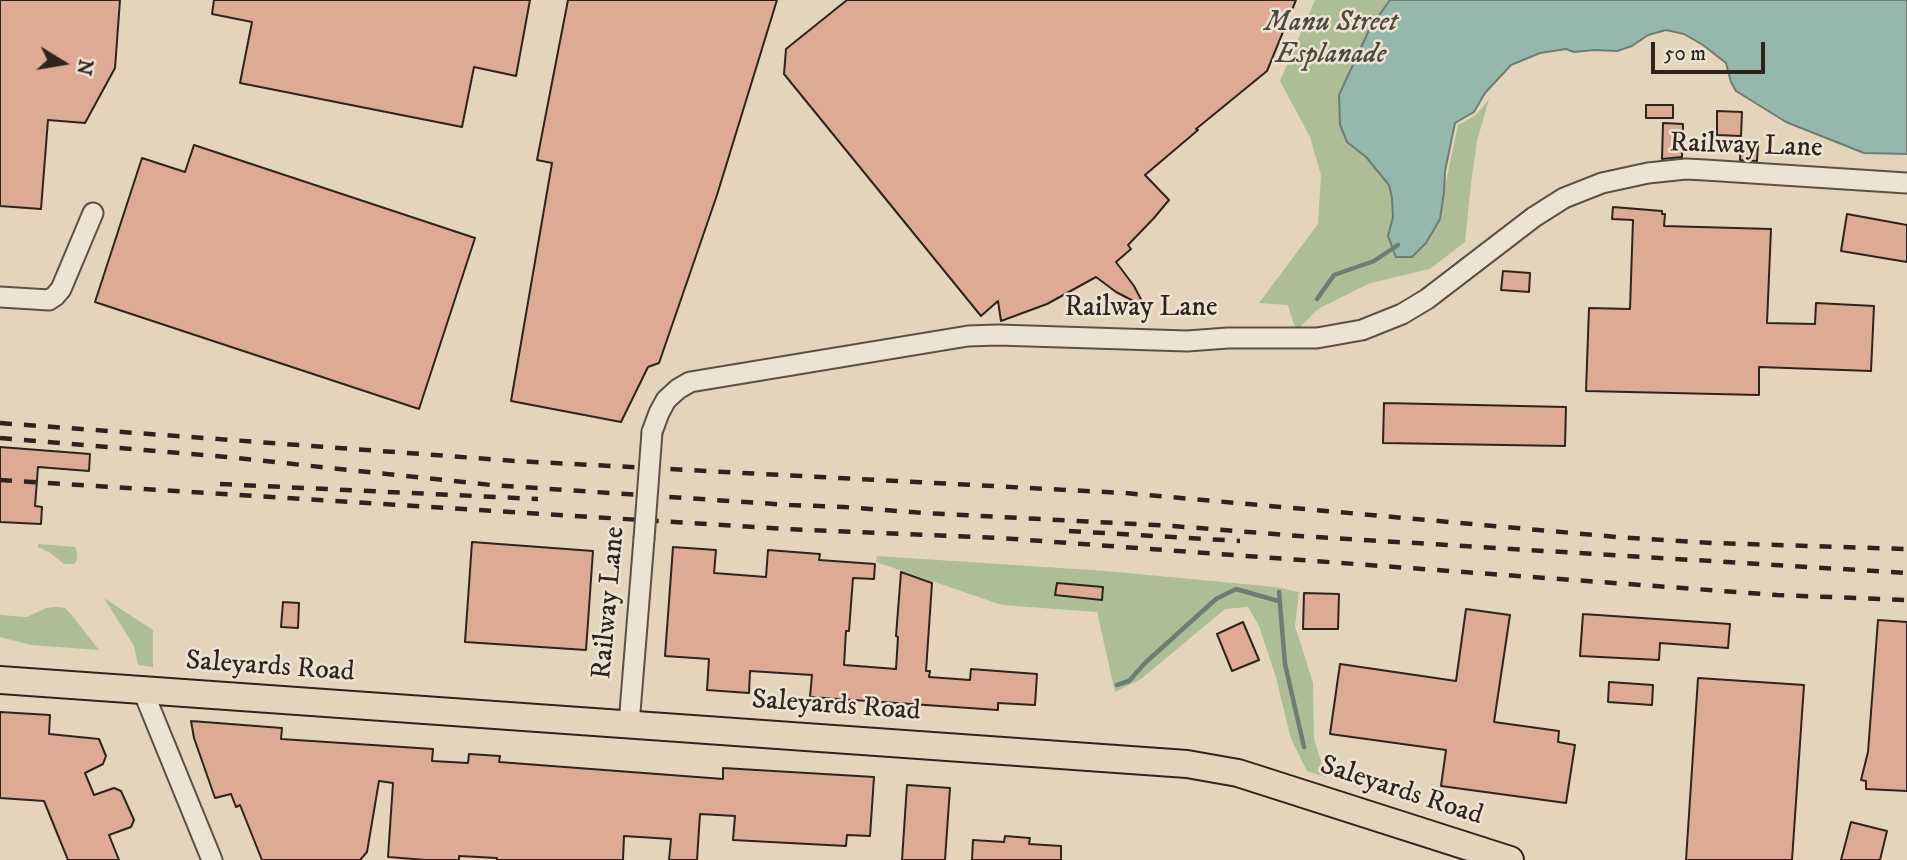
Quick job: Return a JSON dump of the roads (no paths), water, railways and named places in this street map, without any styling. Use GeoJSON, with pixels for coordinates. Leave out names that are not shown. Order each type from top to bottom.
{"type":"FeatureCollection","features":[{"type":"Feature","properties":{"kind":"main road","name":"Saleyards Road"},"geometry":{"type":"LineString","coordinates":[[0,680],[1187,764],[1238,773],[1510,860]]}},
{"type":"Feature","properties":{"kind":"street","name":"Railway Lane"},"geometry":{"type":"LineString","coordinates":[[629,724],[652,432],[666,400],[690,382],[968,336],[1187,341],[1317,338],[1362,330],[1402,314],[1427,299],[1534,217],[1564,198],[1602,183],[1648,173],[1686,169],[1907,183]]}},
{"type":"Feature","properties":{"kind":"street"},"geometry":{"type":"LineString","coordinates":[[0,297],[49,300],[55,296],[61,289],[93,213]]}},
{"type":"Feature","properties":{"kind":"street"},"geometry":{"type":"LineString","coordinates":[[143,691],[212,860]]}},
{"type":"Feature","properties":{"kind":"water"},"geometry":{"type":"Polygon","coordinates":[[[1390,0],[1907,0],[1907,154],[1864,153],[1786,122],[1736,91],[1726,63],[1684,34],[1666,30],[1648,35],[1632,46],[1617,51],[1574,52],[1566,49],[1540,53],[1511,65],[1485,93],[1474,112],[1455,123],[1445,171],[1440,219],[1426,243],[1412,257],[1396,257],[1388,236],[1393,217],[1389,185],[1366,157],[1347,142],[1340,125],[1339,95],[1370,28],[1390,0]]]}},
{"type":"Feature","properties":{"kind":"waterway"},"geometry":{"type":"LineString","coordinates":[[1317,299],[1334,275],[1374,261],[1398,245]]}},
{"type":"Feature","properties":{"kind":"waterway"},"geometry":{"type":"LineString","coordinates":[[1117,685],[1129,681],[1145,663],[1216,599],[1236,589],[1278,601]]}},
{"type":"Feature","properties":{"kind":"waterway"},"geometry":{"type":"LineString","coordinates":[[1279,592],[1285,664],[1304,747]]}},
{"type":"Feature","properties":{"kind":"railway"},"geometry":{"type":"LineString","coordinates":[[0,423],[516,461],[1125,493],[1617,537],[1907,549]]}},
{"type":"Feature","properties":{"kind":"railway"},"geometry":{"type":"LineString","coordinates":[[0,438],[227,457],[491,485],[1907,573]]}},
{"type":"Feature","properties":{"kind":"railway"},"geometry":{"type":"LineString","coordinates":[[0,480],[785,529],[1001,538],[1777,595],[1907,600]]}},
{"type":"Feature","properties":{"kind":"railway"},"geometry":{"type":"LineString","coordinates":[[220,484],[538,499]]}},
{"type":"Feature","properties":{"kind":"railway"},"geometry":{"type":"LineString","coordinates":[[1069,531],[1240,541]]}},
{"type":"Feature","properties":{"kind":"park label","name":"Manu Street Esplanade"},"geometry":{"type":"Point","coordinates":[1331,40]}}]}
